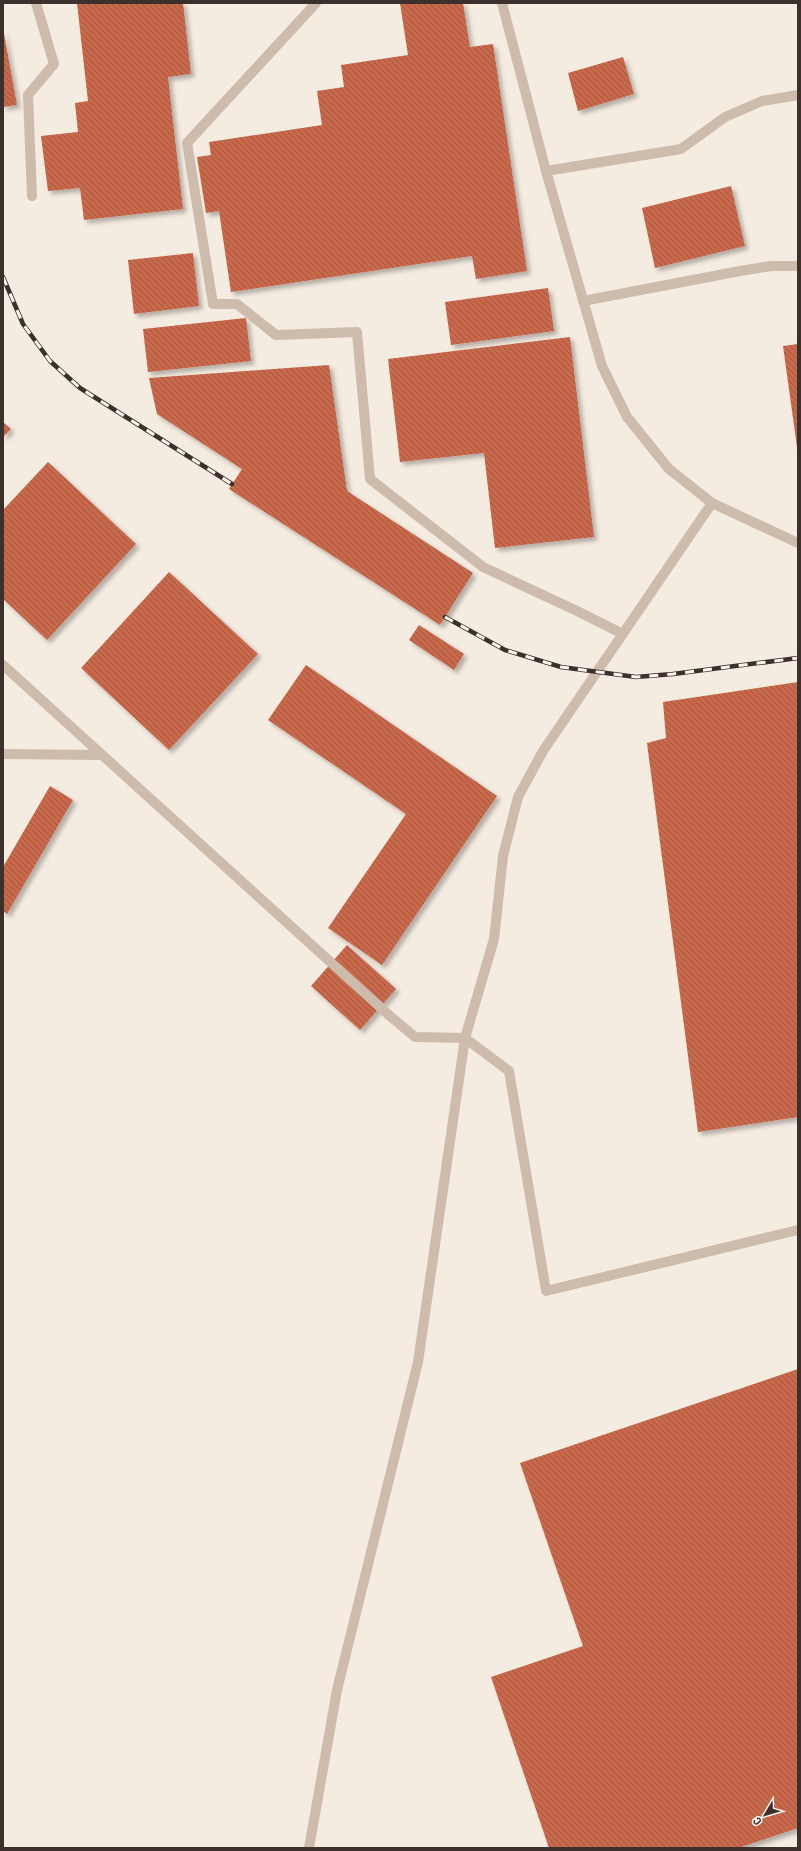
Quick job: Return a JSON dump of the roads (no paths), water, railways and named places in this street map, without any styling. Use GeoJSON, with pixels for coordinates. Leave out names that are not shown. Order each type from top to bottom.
{"type":"FeatureCollection","features":[{"type":"Feature","properties":{"kind":"street"},"geometry":{"type":"LineString","coordinates":[[32,196],[28,94],[54,64],[36,3]]}},
{"type":"Feature","properties":{"kind":"street"},"geometry":{"type":"LineString","coordinates":[[316,3],[187,143],[213,304],[237,304],[276,335],[357,332],[370,480],[483,567],[623,634]]}},
{"type":"Feature","properties":{"kind":"street"},"geometry":{"type":"LineString","coordinates":[[502,3],[546,171],[602,366],[627,417],[669,469],[712,503],[798,543]]}},
{"type":"Feature","properties":{"kind":"street"},"geometry":{"type":"LineString","coordinates":[[546,171],[680,150],[725,117],[762,101],[798,95]]}},
{"type":"Feature","properties":{"kind":"street"},"geometry":{"type":"LineString","coordinates":[[583,301],[740,271],[771,266],[798,266]]}},
{"type":"Feature","properties":{"kind":"street"},"geometry":{"type":"LineString","coordinates":[[309,1848],[337,1690],[418,1362],[465,1038],[494,939],[502,856],[518,798],[543,750],[712,503]]}},
{"type":"Feature","properties":{"kind":"street"},"geometry":{"type":"LineString","coordinates":[[3,665],[415,1037],[465,1038],[509,1071],[546,1291],[798,1230]]}},
{"type":"Feature","properties":{"kind":"street"},"geometry":{"type":"LineString","coordinates":[[3,754],[102,755]]}},
{"type":"Feature","properties":{"kind":"railway"},"geometry":{"type":"LineString","coordinates":[[3,277],[23,324],[50,361],[80,388],[232,484]]}},
{"type":"Feature","properties":{"kind":"railway"},"geometry":{"type":"LineString","coordinates":[[445,617],[505,650],[561,667],[636,677],[673,674],[798,658]]}}]}
